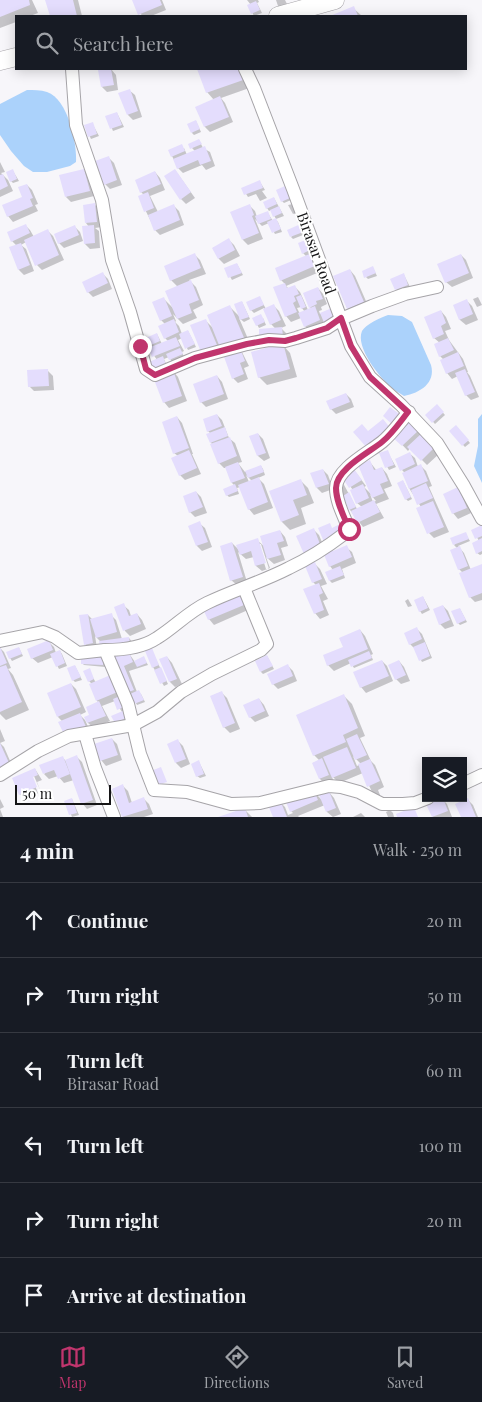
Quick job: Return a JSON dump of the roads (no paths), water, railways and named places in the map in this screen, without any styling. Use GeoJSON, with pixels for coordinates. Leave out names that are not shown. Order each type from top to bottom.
{"type":"FeatureCollection","features":[{"type":"Feature","properties":{"kind":"main road"},"geometry":{"type":"LineString","coordinates":[[281,15],[335,0]]}},
{"type":"Feature","properties":{"kind":"main road"},"geometry":{"type":"LineString","coordinates":[[0,61],[15,57]]}},
{"type":"Feature","properties":{"kind":"street"},"geometry":{"type":"LineString","coordinates":[[72,70],[76,125],[102,200],[112,260],[130,312],[146,369],[155,375],[195,358],[247,344],[269,340],[285,341],[296,338],[327,328],[341,318],[404,294],[437,287]]}},
{"type":"Feature","properties":{"kind":"street","name":"Birasar Road"},"geometry":{"type":"LineString","coordinates":[[246,70],[294,189],[351,346],[370,377],[408,412],[437,443],[482,519]]}},
{"type":"Feature","properties":{"kind":"street"},"geometry":{"type":"LineString","coordinates":[[0,641],[43,632],[55,637],[78,653],[129,648],[157,638],[183,617],[205,604],[309,558],[349,529],[337,499],[336,485],[342,474],[354,461],[384,441],[408,412]]}},
{"type":"Feature","properties":{"kind":"street"},"geometry":{"type":"LineString","coordinates":[[0,775],[38,751],[69,736],[133,725],[157,712],[181,692],[212,674],[261,650],[267,644],[244,588]]}},
{"type":"Feature","properties":{"kind":"street"},"geometry":{"type":"LineString","coordinates":[[106,650],[128,704],[140,754],[154,790],[187,792],[231,804],[260,803],[329,786],[359,792],[382,804],[415,803],[422,800]]}},
{"type":"Feature","properties":{"kind":"street"},"geometry":{"type":"LineString","coordinates":[[85,734],[95,768],[114,817]]}},
{"type":"Feature","properties":{"kind":"street"},"geometry":{"type":"LineString","coordinates":[[467,782],[482,775]]}},
{"type":"Feature","properties":{"kind":"water"},"geometry":{"type":"Polygon","coordinates":[[[27,90],[47,92],[61,103],[70,123],[75,144],[76,162],[70,166],[47,172],[33,172],[24,166],[0,135],[0,104],[27,90]]]}},
{"type":"Feature","properties":{"kind":"water"},"geometry":{"type":"Polygon","coordinates":[[[388,315],[402,316],[412,322],[431,365],[432,371],[429,382],[421,390],[404,396],[381,377],[370,362],[362,345],[361,338],[364,328],[388,315]]]}},
{"type":"Feature","properties":{"kind":"water"},"geometry":{"type":"Polygon","coordinates":[[[482,414],[482,483],[474,466],[478,446],[478,419],[482,414]]]}}]}
